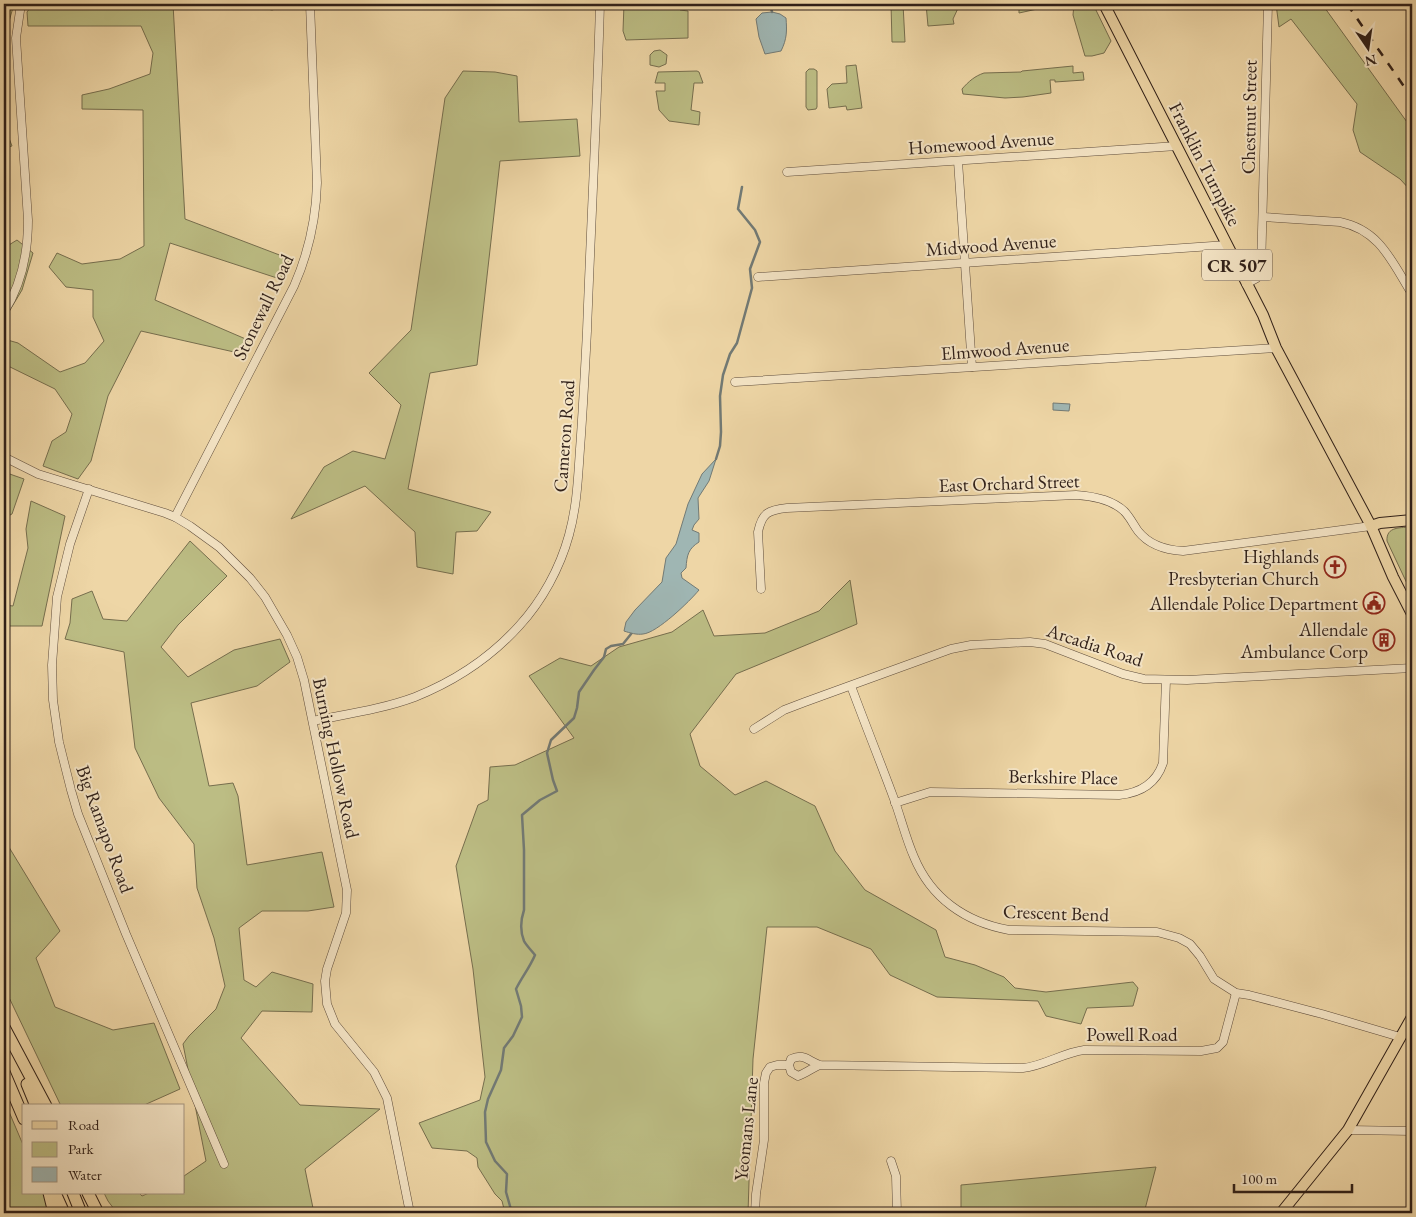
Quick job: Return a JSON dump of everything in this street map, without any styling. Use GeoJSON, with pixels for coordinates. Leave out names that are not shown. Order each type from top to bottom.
{"type":"FeatureCollection","features":[{"type":"Feature","properties":{"kind":"highway"},"geometry":{"type":"LineString","coordinates":[[4,1029],[35,1104]]}},
{"type":"Feature","properties":{"kind":"highway"},"geometry":{"type":"LineString","coordinates":[[4,1029],[45,1104]]}},
{"type":"Feature","properties":{"kind":"highway"},"geometry":{"type":"LineString","coordinates":[[4,1072],[22,1114]]}},
{"type":"Feature","properties":{"kind":"highway"},"geometry":{"type":"LineString","coordinates":[[49,1194],[54,1213]]}},
{"type":"Feature","properties":{"kind":"highway"},"geometry":{"type":"LineString","coordinates":[[55,1194],[64,1213]]}},
{"type":"Feature","properties":{"kind":"highway"},"geometry":{"type":"LineString","coordinates":[[73,1194],[81,1213]]}},
{"type":"Feature","properties":{"kind":"highway"},"geometry":{"type":"LineString","coordinates":[[88,1194],[98,1213]]}},
{"type":"Feature","properties":{"kind":"main road","name":"Franklin Turnpike"},"geometry":{"type":"LineString","coordinates":[[1104,4],[1227,245],[1262,315],[1276,348],[1371,526]]}},
{"type":"Feature","properties":{"kind":"main road"},"geometry":{"type":"LineString","coordinates":[[1371,526],[1380,523],[1412,520]]}},
{"type":"Feature","properties":{"kind":"main road","name":"CR 507"},"geometry":{"type":"LineString","coordinates":[[1371,526],[1393,577],[1412,614]]}},
{"type":"Feature","properties":{"kind":"main road"},"geometry":{"type":"LineString","coordinates":[[1281,1213],[1348,1130],[1412,1017]]}},
{"type":"Feature","properties":{"kind":"street"},"geometry":{"type":"LineString","coordinates":[[4,312],[17,287],[23,270],[28,239],[16,38],[21,4]]}},
{"type":"Feature","properties":{"kind":"street","name":"Stonewall Road"},"geometry":{"type":"LineString","coordinates":[[175,517],[294,286],[309,248],[316,208],[317,183],[310,4]]}},
{"type":"Feature","properties":{"kind":"street","name":"Cameron Road"},"geometry":{"type":"LineString","coordinates":[[314,721],[393,704],[414,697],[435,689],[470,669],[492,652],[520,625],[544,591],[561,558],[574,513],[582,428],[600,4]]}},
{"type":"Feature","properties":{"kind":"street","name":"Chestnut Street"},"geometry":{"type":"LineString","coordinates":[[1246,284],[1257,278],[1261,270],[1268,4]]}},
{"type":"Feature","properties":{"kind":"street","name":"Homewood Avenue"},"geometry":{"type":"LineString","coordinates":[[787,172],[1177,146]]}},
{"type":"Feature","properties":{"kind":"street"},"geometry":{"type":"LineString","coordinates":[[958,161],[972,367]]}},
{"type":"Feature","properties":{"kind":"street"},"geometry":{"type":"LineString","coordinates":[[1263,217],[1340,222],[1361,228],[1377,241],[1412,294]]}},
{"type":"Feature","properties":{"kind":"street","name":"Midwood Avenue"},"geometry":{"type":"LineString","coordinates":[[758,277],[1227,245]]}},
{"type":"Feature","properties":{"kind":"street","name":"Elmwood Avenue"},"geometry":{"type":"LineString","coordinates":[[735,382],[1276,348]]}},
{"type":"Feature","properties":{"kind":"street","name":"Burning Hollow Road"},"geometry":{"type":"LineString","coordinates":[[4,457],[38,474],[165,513],[190,526],[219,547],[250,578],[287,635],[297,657],[314,721],[347,896],[346,914],[326,975],[325,993],[327,1004],[335,1024],[374,1072],[387,1098],[410,1213]]}},
{"type":"Feature","properties":{"kind":"street","name":"Big Ramapo Road"},"geometry":{"type":"LineString","coordinates":[[89,489],[70,544],[57,596],[52,665],[53,700],[59,742],[70,790],[81,822],[126,934],[224,1164]]}},
{"type":"Feature","properties":{"kind":"street","name":"East Orchard Street"},"geometry":{"type":"LineString","coordinates":[[761,589],[758,532],[760,523],[770,511],[787,508],[1076,495],[1105,500],[1115,505],[1124,511],[1145,539],[1169,550],[1183,550],[1371,526]]}},
{"type":"Feature","properties":{"kind":"street","name":"Arcadia Road"},"geometry":{"type":"LineString","coordinates":[[754,729],[784,710],[951,649],[971,645],[1030,642],[1045,644],[1123,674],[1144,679],[1187,680],[1412,668]]}},
{"type":"Feature","properties":{"kind":"street","name":"Berkshire Place"},"geometry":{"type":"LineString","coordinates":[[896,803],[930,792],[1119,795],[1137,792],[1154,780],[1163,764],[1166,680]]}},
{"type":"Feature","properties":{"kind":"street","name":"Crescent Bend"},"geometry":{"type":"LineString","coordinates":[[851,686],[896,803],[913,856],[920,871],[942,899],[969,918],[1009,930],[1157,932],[1169,934],[1190,944],[1200,956],[1214,980],[1236,993]]}},
{"type":"Feature","properties":{"kind":"street"},"geometry":{"type":"LineString","coordinates":[[1236,993],[1322,1014],[1400,1038]]}},
{"type":"Feature","properties":{"kind":"street","name":"Powell Road"},"geometry":{"type":"LineString","coordinates":[[820,1065],[798,1076],[791,1072],[789,1065],[791,1059],[798,1056],[820,1065],[1022,1068],[1044,1064],[1072,1052],[1084,1050],[1201,1051],[1217,1048],[1223,1042],[1236,993]]}},
{"type":"Feature","properties":{"kind":"street","name":"Yeomans Lane"},"geometry":{"type":"LineString","coordinates":[[755,1213],[764,1140],[764,1083],[766,1073],[770,1068],[777,1065],[789,1065]]}},
{"type":"Feature","properties":{"kind":"street"},"geometry":{"type":"LineString","coordinates":[[1348,1130],[1412,1131]]}},
{"type":"Feature","properties":{"kind":"street"},"geometry":{"type":"LineString","coordinates":[[891,1161],[896,1176],[897,1213]]}},
{"type":"Feature","properties":{"kind":"green space"},"geometry":{"type":"Polygon","coordinates":[[[4,4],[14,4],[8,25],[4,26],[4,4]]]}},
{"type":"Feature","properties":{"kind":"green space"},"geometry":{"type":"Polygon","coordinates":[[[33,4],[173,4],[185,219],[290,259],[280,279],[170,243],[155,300],[248,340],[243,354],[141,331],[108,396],[91,461],[78,479],[43,466],[52,441],[66,432],[72,414],[55,389],[6,365],[4,367],[4,339],[18,343],[60,372],[85,363],[104,341],[93,317],[93,290],[66,287],[49,267],[57,253],[82,264],[120,259],[144,246],[143,110],[82,109],[82,95],[109,89],[150,74],[153,53],[141,26],[28,26],[27,12],[33,4]]]}},
{"type":"Feature","properties":{"kind":"green space"},"geometry":{"type":"Polygon","coordinates":[[[245,4],[292,4],[272,10],[245,4]]]}},
{"type":"Feature","properties":{"kind":"green space"},"geometry":{"type":"Polygon","coordinates":[[[624,4],[679,4],[680,10],[688,11],[688,38],[626,40],[623,31],[624,4]]]}},
{"type":"Feature","properties":{"kind":"green space"},"geometry":{"type":"Polygon","coordinates":[[[891,4],[903,4],[905,42],[892,42],[891,4]]]}},
{"type":"Feature","properties":{"kind":"green space"},"geometry":{"type":"Polygon","coordinates":[[[926,4],[960,4],[953,19],[954,24],[928,26],[926,4]]]}},
{"type":"Feature","properties":{"kind":"green space"},"geometry":{"type":"Polygon","coordinates":[[[1019,4],[1052,4],[1051,6],[1019,13],[1019,4]]]}},
{"type":"Feature","properties":{"kind":"green space"},"geometry":{"type":"Polygon","coordinates":[[[1074,4],[1093,4],[1111,41],[1104,53],[1085,56],[1073,15],[1074,4]]]}},
{"type":"Feature","properties":{"kind":"green space"},"geometry":{"type":"Polygon","coordinates":[[[1276,4],[1322,4],[1412,129],[1412,192],[1400,179],[1360,152],[1353,130],[1357,104],[1291,19],[1279,27],[1276,4]]]}},
{"type":"Feature","properties":{"kind":"green space"},"geometry":{"type":"Polygon","coordinates":[[[660,50],[667,55],[666,64],[659,67],[650,65],[650,55],[654,51],[660,50]]]}},
{"type":"Feature","properties":{"kind":"green space"},"geometry":{"type":"Polygon","coordinates":[[[856,65],[862,108],[847,110],[846,106],[829,108],[827,89],[832,84],[847,83],[846,66],[856,65]]]}},
{"type":"Feature","properties":{"kind":"green space"},"geometry":{"type":"Polygon","coordinates":[[[1073,66],[1073,73],[1083,72],[1084,80],[1055,82],[1055,80],[1050,80],[1051,93],[1005,98],[963,94],[962,89],[967,84],[975,77],[984,73],[1021,72],[1073,66]]]}},
{"type":"Feature","properties":{"kind":"green space"},"geometry":{"type":"Polygon","coordinates":[[[809,69],[817,71],[817,107],[816,109],[808,110],[806,107],[806,72],[809,69]]]}},
{"type":"Feature","properties":{"kind":"green space"},"geometry":{"type":"Polygon","coordinates":[[[463,71],[495,72],[517,76],[519,122],[577,119],[580,156],[500,161],[477,365],[430,373],[408,489],[491,512],[477,531],[456,532],[453,574],[417,567],[415,532],[365,486],[291,519],[324,467],[353,451],[385,459],[401,405],[369,373],[411,330],[445,98],[463,71]]]}},
{"type":"Feature","properties":{"kind":"green space"},"geometry":{"type":"Polygon","coordinates":[[[697,71],[703,83],[694,83],[691,110],[700,112],[699,125],[669,121],[659,110],[656,91],[665,91],[665,83],[655,83],[658,72],[697,71]]]}},
{"type":"Feature","properties":{"kind":"green space"},"geometry":{"type":"Polygon","coordinates":[[[4,125],[12,146],[4,148],[4,125]]]}},
{"type":"Feature","properties":{"kind":"green space"},"geometry":{"type":"Polygon","coordinates":[[[17,240],[33,253],[22,290],[4,320],[4,248],[17,240]]]}},
{"type":"Feature","properties":{"kind":"green space"},"geometry":{"type":"Polygon","coordinates":[[[4,472],[24,479],[12,514],[4,518],[4,472]]]}},
{"type":"Feature","properties":{"kind":"green space"},"geometry":{"type":"Polygon","coordinates":[[[31,501],[65,516],[42,626],[4,626],[4,605],[13,606],[28,548],[26,529],[31,501]]]}},
{"type":"Feature","properties":{"kind":"green space"},"geometry":{"type":"Polygon","coordinates":[[[1412,527],[1412,594],[1387,541],[1387,536],[1392,530],[1412,527]]]}},
{"type":"Feature","properties":{"kind":"green space"},"geometry":{"type":"Polygon","coordinates":[[[190,541],[227,576],[178,625],[161,647],[188,677],[234,650],[280,639],[290,662],[257,686],[191,703],[209,786],[233,783],[238,796],[247,865],[322,852],[334,907],[308,911],[262,911],[239,928],[244,980],[256,987],[272,972],[313,984],[312,1012],[262,1011],[241,1038],[300,1105],[380,1109],[305,1169],[314,1213],[117,1213],[104,1194],[140,1194],[142,1196],[147,1194],[185,1194],[185,1175],[206,1161],[183,1044],[216,1009],[225,986],[214,938],[197,888],[194,844],[159,798],[135,748],[124,652],[65,639],[70,623],[72,599],[92,591],[103,619],[127,621],[190,541]]]}},
{"type":"Feature","properties":{"kind":"green space"},"geometry":{"type":"Polygon","coordinates":[[[850,580],[857,624],[736,674],[690,734],[700,766],[735,795],[766,781],[815,806],[835,851],[865,890],[936,930],[945,957],[975,965],[1004,977],[1015,988],[1046,992],[1133,982],[1138,988],[1133,1006],[1087,1008],[1081,1024],[1046,1016],[1038,1001],[937,997],[890,975],[871,949],[817,927],[767,927],[753,1059],[748,1213],[505,1213],[502,1201],[495,1194],[478,1167],[477,1158],[467,1151],[432,1148],[419,1123],[480,1100],[485,1077],[473,969],[456,866],[478,805],[488,800],[490,767],[515,765],[574,738],[529,676],[560,658],[591,666],[619,647],[672,632],[703,610],[714,636],[765,633],[819,611],[850,580]]]}},
{"type":"Feature","properties":{"kind":"green space"},"geometry":{"type":"Polygon","coordinates":[[[4,839],[60,931],[36,958],[55,1007],[113,1030],[154,1023],[180,1089],[146,1104],[60,1104],[4,987],[4,839]]]}},
{"type":"Feature","properties":{"kind":"green space"},"geometry":{"type":"Polygon","coordinates":[[[4,1100],[22,1142],[22,1194],[44,1194],[53,1213],[4,1213],[4,1100]]]}},
{"type":"Feature","properties":{"kind":"green space"},"geometry":{"type":"Polygon","coordinates":[[[1156,1167],[1144,1213],[961,1213],[961,1185],[1156,1167]]]}},
{"type":"Feature","properties":{"kind":"water"},"geometry":{"type":"Polygon","coordinates":[[[772,12],[786,18],[786,35],[781,51],[765,54],[759,37],[756,19],[762,13],[772,12]]]}},
{"type":"Feature","properties":{"kind":"water"},"geometry":{"type":"Polygon","coordinates":[[[1053,403],[1070,404],[1069,411],[1053,410],[1053,403]]]}},
{"type":"Feature","properties":{"kind":"water"},"geometry":{"type":"Polygon","coordinates":[[[716,459],[709,481],[698,498],[699,519],[692,530],[699,533],[699,542],[690,550],[686,568],[681,573],[682,578],[699,590],[673,616],[649,632],[638,634],[624,631],[626,622],[635,610],[662,582],[666,558],[676,544],[688,504],[702,474],[716,459]]]}},
{"type":"Feature","properties":{"kind":"waterway"},"geometry":{"type":"LineString","coordinates":[[770,4],[772,12]]}},
{"type":"Feature","properties":{"kind":"waterway"},"geometry":{"type":"LineString","coordinates":[[716,459],[720,446],[720,396],[723,375],[730,354],[737,343],[752,288],[750,269],[760,242],[755,230],[738,209],[742,187]]}},
{"type":"Feature","properties":{"kind":"waterway"},"geometry":{"type":"LineString","coordinates":[[512,1213],[506,1192],[507,1174],[495,1161],[486,1142],[485,1112],[488,1099],[501,1070],[504,1048],[513,1036],[522,1017],[516,989],[535,955],[524,941],[521,929],[524,910],[522,815],[540,800],[557,791],[547,753],[551,740],[574,718],[579,692],[604,657],[606,649],[623,644],[631,634]]}},
{"type":"Feature","properties":{"kind":"railway"},"geometry":{"type":"LineString","coordinates":[[1347,4],[1412,98]]}},
{"type":"Feature","properties":{"kind":"place","name":"Highlands Presbyterian Church"},"geometry":{"type":"Point","coordinates":[1335,567]}},
{"type":"Feature","properties":{"kind":"place","name":"Allendale Police Department"},"geometry":{"type":"Point","coordinates":[1374,603]}},
{"type":"Feature","properties":{"kind":"place","name":"Allendale Ambulance Corp"},"geometry":{"type":"Point","coordinates":[1384,640]}}]}
